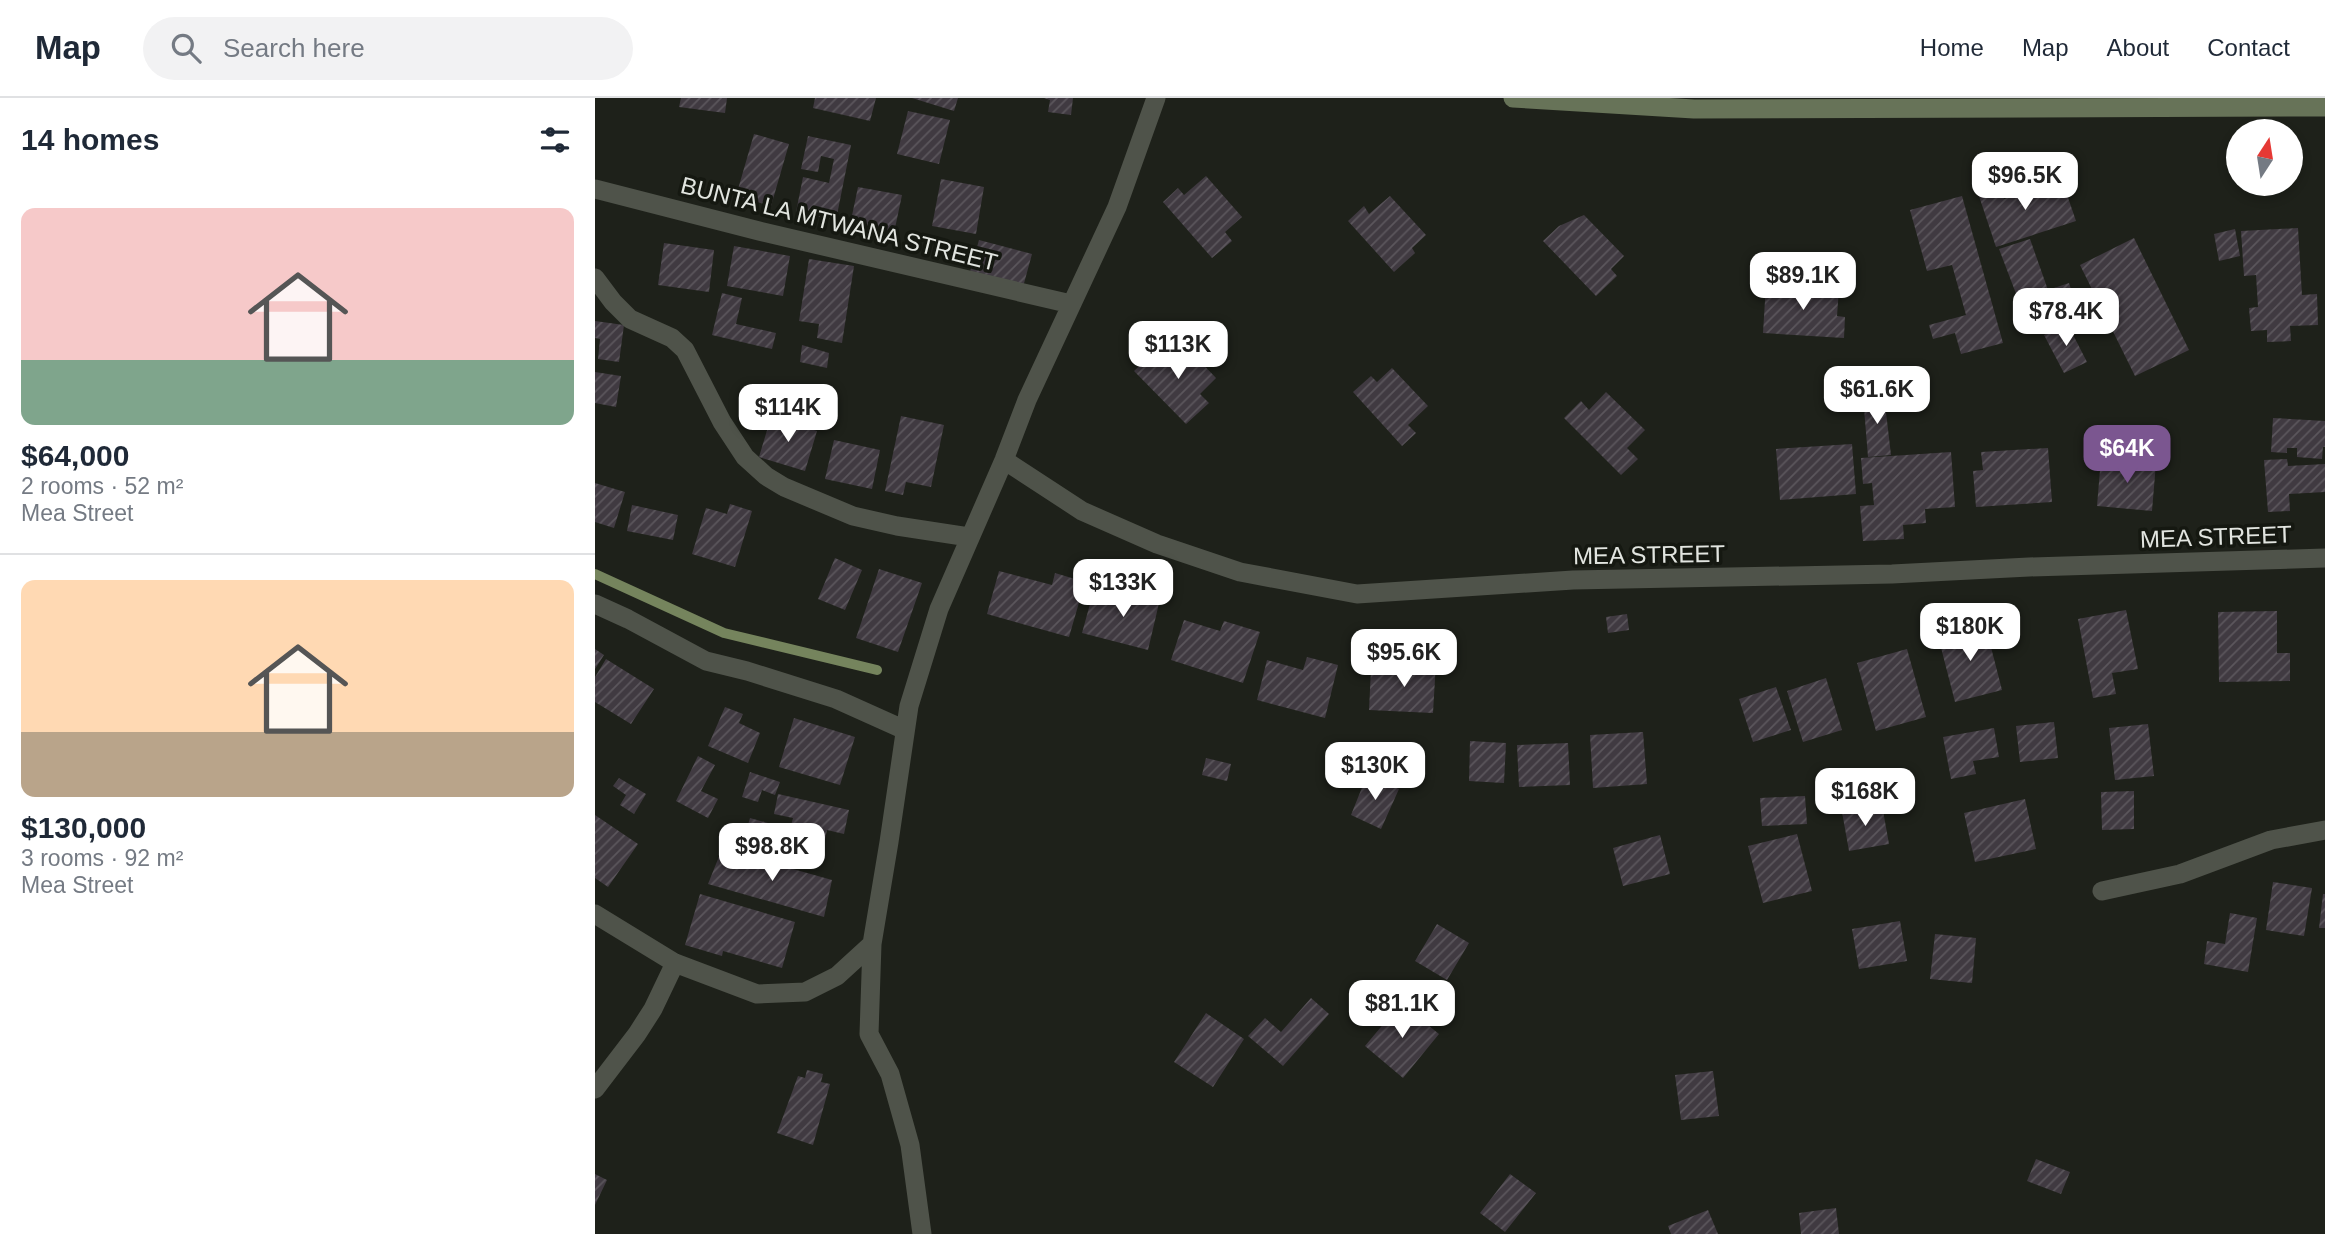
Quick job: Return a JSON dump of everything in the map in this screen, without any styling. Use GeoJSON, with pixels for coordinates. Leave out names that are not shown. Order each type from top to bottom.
{"type":"FeatureCollection","features":[{"type":"Feature","properties":{"kind":"main road"},"geometry":{"type":"LineString","coordinates":[[1513,98],[1694,109],[1786,104],[2218,103],[2325,107]]}},
{"type":"Feature","properties":{"kind":"street"},"geometry":{"type":"LineString","coordinates":[[922,1234],[909,1146],[890,1074],[869,1034],[872,944],[909,706],[939,609],[1027,400],[1117,207],[1156,98]]}},
{"type":"Feature","properties":{"kind":"street","name":"BUNTA LA MTWANA STREET"},"geometry":{"type":"LineString","coordinates":[[595,189],[759,232],[1072,304]]}},
{"type":"Feature","properties":{"kind":"street"},"geometry":{"type":"LineString","coordinates":[[595,278],[630,319],[671,338],[685,350],[722,422],[745,457],[766,476],[853,516],[969,537]]}},
{"type":"Feature","properties":{"kind":"street","name":"MEA STREET"},"geometry":{"type":"LineString","coordinates":[[1004,460],[1082,511],[1157,544],[1240,572],[1357,594],[1573,580],[1892,574],[2325,558]]}},
{"type":"Feature","properties":{"kind":"street"},"geometry":{"type":"LineString","coordinates":[[595,604],[706,661],[837,699],[905,730]]}},
{"type":"Feature","properties":{"kind":"street"},"geometry":{"type":"LineString","coordinates":[[2102,891],[2180,874],[2271,840],[2325,830]]}},
{"type":"Feature","properties":{"kind":"street"},"geometry":{"type":"LineString","coordinates":[[595,914],[675,963],[757,994],[805,992],[837,976],[872,944]]}},
{"type":"Feature","properties":{"kind":"street"},"geometry":{"type":"LineString","coordinates":[[595,1089],[653,1009],[675,963]]}},
{"type":"Feature","properties":{"kind":"building"},"geometry":{"type":"Polygon","coordinates":[[[681,98],[727,98],[725,113],[679,107],[681,98]]]}},
{"type":"Feature","properties":{"kind":"building"},"geometry":{"type":"Polygon","coordinates":[[[815,98],[876,98],[870,121],[813,108],[815,98]]]}},
{"type":"Feature","properties":{"kind":"building"},"geometry":{"type":"Polygon","coordinates":[[[912,98],[958,98],[954,111],[912,98]]]}},
{"type":"Feature","properties":{"kind":"building"},"geometry":{"type":"Polygon","coordinates":[[[1044,98],[1073,98],[1071,115],[1048,112],[1050,100],[1044,98]]]}},
{"type":"Feature","properties":{"kind":"building"},"geometry":{"type":"Polygon","coordinates":[[[908,111],[950,120],[939,164],[897,154],[908,111]]]}},
{"type":"Feature","properties":{"kind":"building"},"geometry":{"type":"Polygon","coordinates":[[[754,134],[789,144],[771,206],[736,196],[754,134]]]}},
{"type":"Feature","properties":{"kind":"building"},"geometry":{"type":"Polygon","coordinates":[[[808,136],[851,145],[836,220],[796,212],[803,177],[829,183],[834,159],[821,156],[818,172],[801,169],[808,136]]]}},
{"type":"Feature","properties":{"kind":"building"},"geometry":{"type":"Polygon","coordinates":[[[1206,176],[1242,217],[1225,232],[1232,241],[1212,258],[1163,202],[1178,188],[1184,195],[1206,176]]]}},
{"type":"Feature","properties":{"kind":"building"},"geometry":{"type":"Polygon","coordinates":[[[941,179],[984,187],[976,234],[932,226],[941,179]]]}},
{"type":"Feature","properties":{"kind":"building"},"geometry":{"type":"Polygon","coordinates":[[[2062,180],[2076,221],[1996,247],[1977,190],[1998,183],[2004,199],[2062,180]]]}},
{"type":"Feature","properties":{"kind":"building"},"geometry":{"type":"Polygon","coordinates":[[[858,187],[902,195],[894,233],[850,225],[858,187]]]}},
{"type":"Feature","properties":{"kind":"building"},"geometry":{"type":"Polygon","coordinates":[[[1390,196],[1426,235],[1412,248],[1415,253],[1394,272],[1348,221],[1364,206],[1369,214],[1390,196]]]}},
{"type":"Feature","properties":{"kind":"building"},"geometry":{"type":"Polygon","coordinates":[[[1962,196],[2003,343],[1961,354],[1955,333],[1933,339],[1929,325],[1966,315],[1952,265],[1927,271],[1910,210],[1962,196]]]}},
{"type":"Feature","properties":{"kind":"building"},"geometry":{"type":"Polygon","coordinates":[[[1584,215],[1624,256],[1611,269],[1617,276],[1596,296],[1543,241],[1559,226],[1584,215]]]}},
{"type":"Feature","properties":{"kind":"building"},"geometry":{"type":"Polygon","coordinates":[[[2298,228],[2302,295],[2317,294],[2318,325],[2290,326],[2291,341],[2267,342],[2267,330],[2251,331],[2249,308],[2258,307],[2256,275],[2244,276],[2241,231],[2298,228]]]}},
{"type":"Feature","properties":{"kind":"building"},"geometry":{"type":"Polygon","coordinates":[[[2235,229],[2240,256],[2219,261],[2214,234],[2235,229]]]}},
{"type":"Feature","properties":{"kind":"building"},"geometry":{"type":"Polygon","coordinates":[[[2134,238],[2189,350],[2135,376],[2080,265],[2134,238]]]}},
{"type":"Feature","properties":{"kind":"building"},"geometry":{"type":"Polygon","coordinates":[[[2030,239],[2048,290],[2069,283],[2076,304],[2056,314],[2058,322],[2031,333],[1999,249],[2030,239]]]}},
{"type":"Feature","properties":{"kind":"building"},"geometry":{"type":"Polygon","coordinates":[[[979,240],[1032,254],[1023,287],[970,272],[979,240]]]}},
{"type":"Feature","properties":{"kind":"building"},"geometry":{"type":"Polygon","coordinates":[[[664,243],[714,250],[709,292],[658,285],[664,243]]]}},
{"type":"Feature","properties":{"kind":"building"},"geometry":{"type":"Polygon","coordinates":[[[734,246],[790,256],[783,296],[727,286],[734,246]]]}},
{"type":"Feature","properties":{"kind":"building"},"geometry":{"type":"Polygon","coordinates":[[[809,259],[854,266],[842,343],[817,338],[819,324],[799,321],[809,259]]]}},
{"type":"Feature","properties":{"kind":"building"},"geometry":{"type":"Polygon","coordinates":[[[1766,284],[1839,289],[1837,316],[1845,317],[1844,338],[1763,333],[1766,284]]]}},
{"type":"Feature","properties":{"kind":"building"},"geometry":{"type":"Polygon","coordinates":[[[722,293],[742,298],[736,324],[776,333],[772,349],[712,335],[722,293]]]}},
{"type":"Feature","properties":{"kind":"building"},"geometry":{"type":"Polygon","coordinates":[[[595,321],[624,325],[619,362],[598,359],[600,339],[595,338],[595,321]]]}},
{"type":"Feature","properties":{"kind":"building"},"geometry":{"type":"Polygon","coordinates":[[[2067,323],[2087,362],[2064,373],[2044,335],[2067,323]]]}},
{"type":"Feature","properties":{"kind":"building"},"geometry":{"type":"Polygon","coordinates":[[[1181,341],[1216,378],[1200,394],[1209,403],[1186,424],[1134,371],[1154,352],[1161,360],[1181,341]]]}},
{"type":"Feature","properties":{"kind":"building"},"geometry":{"type":"Polygon","coordinates":[[[802,345],[829,353],[827,368],[800,362],[802,345]]]}},
{"type":"Feature","properties":{"kind":"building"},"geometry":{"type":"Polygon","coordinates":[[[1392,368],[1428,406],[1408,425],[1416,433],[1402,446],[1353,392],[1371,376],[1377,382],[1392,368]]]}},
{"type":"Feature","properties":{"kind":"building"},"geometry":{"type":"Polygon","coordinates":[[[595,372],[621,376],[616,407],[595,403],[595,372]]]}},
{"type":"Feature","properties":{"kind":"building"},"geometry":{"type":"Polygon","coordinates":[[[1606,392],[1645,430],[1627,448],[1638,459],[1621,475],[1564,418],[1581,401],[1589,410],[1606,392]]]}},
{"type":"Feature","properties":{"kind":"building"},"geometry":{"type":"Polygon","coordinates":[[[1884,395],[1891,455],[1868,457],[1863,396],[1884,395]]]}},
{"type":"Feature","properties":{"kind":"building"},"geometry":{"type":"Polygon","coordinates":[[[901,416],[944,425],[931,487],[906,482],[903,495],[885,491],[901,416]]]}},
{"type":"Feature","properties":{"kind":"building"},"geometry":{"type":"Polygon","coordinates":[[[771,417],[817,431],[805,471],[759,457],[771,417]]]}},
{"type":"Feature","properties":{"kind":"building"},"geometry":{"type":"Polygon","coordinates":[[[2273,418],[2325,421],[2322,459],[2297,457],[2297,448],[2287,448],[2287,453],[2271,452],[2273,418]]]}},
{"type":"Feature","properties":{"kind":"building"},"geometry":{"type":"Polygon","coordinates":[[[834,440],[880,450],[872,489],[825,479],[834,440]]]}},
{"type":"Feature","properties":{"kind":"building"},"geometry":{"type":"Polygon","coordinates":[[[1852,444],[1856,494],[1780,500],[1776,449],[1852,444]]]}},
{"type":"Feature","properties":{"kind":"building"},"geometry":{"type":"Polygon","coordinates":[[[2048,448],[2052,502],[1976,507],[1973,471],[1983,470],[1981,452],[2048,448]]]}},
{"type":"Feature","properties":{"kind":"building"},"geometry":{"type":"Polygon","coordinates":[[[1951,452],[1955,507],[1925,509],[1926,523],[1903,525],[1904,539],[1863,541],[1860,506],[1874,505],[1872,483],[1863,484],[1861,458],[1951,452]]]}},
{"type":"Feature","properties":{"kind":"building"},"geometry":{"type":"Polygon","coordinates":[[[2101,458],[2156,463],[2152,511],[2097,506],[2101,458]]]}},
{"type":"Feature","properties":{"kind":"building"},"geometry":{"type":"Polygon","coordinates":[[[2287,459],[2288,466],[2325,464],[2325,492],[2289,494],[2290,511],[2268,512],[2264,460],[2287,459]]]}},
{"type":"Feature","properties":{"kind":"building"},"geometry":{"type":"Polygon","coordinates":[[[595,483],[625,492],[614,528],[595,522],[595,483]]]}},
{"type":"Feature","properties":{"kind":"building"},"geometry":{"type":"Polygon","coordinates":[[[730,504],[752,511],[735,567],[692,554],[706,508],[727,514],[730,504]]]}},
{"type":"Feature","properties":{"kind":"building"},"geometry":{"type":"Polygon","coordinates":[[[632,505],[678,515],[673,540],[627,531],[632,505]]]}},
{"type":"Feature","properties":{"kind":"building"},"geometry":{"type":"Polygon","coordinates":[[[835,558],[862,570],[845,610],[818,599],[835,558]]]}},
{"type":"Feature","properties":{"kind":"building"},"geometry":{"type":"Polygon","coordinates":[[[879,569],[922,583],[898,652],[856,638],[879,569]]]}},
{"type":"Feature","properties":{"kind":"building"},"geometry":{"type":"Polygon","coordinates":[[[999,571],[1052,585],[1055,573],[1085,582],[1069,637],[987,614],[999,571]]]}},
{"type":"Feature","properties":{"kind":"building"},"geometry":{"type":"Polygon","coordinates":[[[1131,592],[1160,599],[1148,650],[1082,633],[1093,593],[1128,602],[1131,592]]]}},
{"type":"Feature","properties":{"kind":"building"},"geometry":{"type":"Polygon","coordinates":[[[2126,610],[2138,669],[2112,673],[2116,694],[2093,698],[2078,619],[2126,610]]]}},
{"type":"Feature","properties":{"kind":"building"},"geometry":{"type":"Polygon","coordinates":[[[2277,611],[2277,653],[2290,653],[2290,681],[2219,682],[2218,612],[2277,611]]]}},
{"type":"Feature","properties":{"kind":"building"},"geometry":{"type":"Polygon","coordinates":[[[1627,614],[1629,630],[1608,633],[1606,617],[1627,614]]]}},
{"type":"Feature","properties":{"kind":"building"},"geometry":{"type":"Polygon","coordinates":[[[1184,620],[1220,631],[1224,621],[1260,632],[1243,683],[1171,660],[1184,620]]]}},
{"type":"Feature","properties":{"kind":"building"},"geometry":{"type":"Polygon","coordinates":[[[1985,624],[2002,690],[1955,702],[1938,636],[1985,624]]]}},
{"type":"Feature","properties":{"kind":"building"},"geometry":{"type":"Polygon","coordinates":[[[595,649],[604,655],[595,669],[595,649]]]}},
{"type":"Feature","properties":{"kind":"building"},"geometry":{"type":"Polygon","coordinates":[[[1907,649],[1926,717],[1876,731],[1857,663],[1907,649]]]}},
{"type":"Feature","properties":{"kind":"building"},"geometry":{"type":"Polygon","coordinates":[[[1307,657],[1338,665],[1325,718],[1257,700],[1267,660],[1303,670],[1307,657]]]}},
{"type":"Feature","properties":{"kind":"building"},"geometry":{"type":"Polygon","coordinates":[[[606,659],[654,689],[631,724],[595,702],[595,677],[606,659]]]}},
{"type":"Feature","properties":{"kind":"building"},"geometry":{"type":"Polygon","coordinates":[[[1411,661],[1436,662],[1433,713],[1369,710],[1371,669],[1411,671],[1411,661]]]}},
{"type":"Feature","properties":{"kind":"building"},"geometry":{"type":"Polygon","coordinates":[[[1826,678],[1842,730],[1803,742],[1787,691],[1826,678]]]}},
{"type":"Feature","properties":{"kind":"building"},"geometry":{"type":"Polygon","coordinates":[[[1776,687],[1791,730],[1753,742],[1739,699],[1776,687]]]}},
{"type":"Feature","properties":{"kind":"building"},"geometry":{"type":"Polygon","coordinates":[[[725,707],[743,714],[739,723],[760,733],[748,763],[708,746],[725,707]]]}},
{"type":"Feature","properties":{"kind":"building"},"geometry":{"type":"Polygon","coordinates":[[[794,718],[855,737],[840,785],[779,767],[794,718]]]}},
{"type":"Feature","properties":{"kind":"building"},"geometry":{"type":"Polygon","coordinates":[[[2054,722],[2058,758],[2020,762],[2016,726],[2054,722]]]}},
{"type":"Feature","properties":{"kind":"building"},"geometry":{"type":"Polygon","coordinates":[[[2148,724],[2154,776],[2115,780],[2109,728],[2148,724]]]}},
{"type":"Feature","properties":{"kind":"building"},"geometry":{"type":"Polygon","coordinates":[[[1994,728],[1999,757],[1973,761],[1976,774],[1951,779],[1943,737],[1994,728]]]}},
{"type":"Feature","properties":{"kind":"building"},"geometry":{"type":"Polygon","coordinates":[[[1643,732],[1647,784],[1593,788],[1590,735],[1643,732]]]}},
{"type":"Feature","properties":{"kind":"building"},"geometry":{"type":"Polygon","coordinates":[[[1470,741],[1506,743],[1504,783],[1469,781],[1470,741]]]}},
{"type":"Feature","properties":{"kind":"building"},"geometry":{"type":"Polygon","coordinates":[[[1568,743],[1570,785],[1519,787],[1517,745],[1568,743]]]}},
{"type":"Feature","properties":{"kind":"building"},"geometry":{"type":"Polygon","coordinates":[[[698,756],[715,765],[701,791],[718,799],[708,818],[676,801],[698,756]]]}},
{"type":"Feature","properties":{"kind":"building"},"geometry":{"type":"Polygon","coordinates":[[[1206,758],[1231,764],[1227,781],[1202,775],[1206,758]]]}},
{"type":"Feature","properties":{"kind":"building"},"geometry":{"type":"Polygon","coordinates":[[[750,772],[780,782],[775,795],[762,790],[758,802],[742,797],[750,772]]]}},
{"type":"Feature","properties":{"kind":"building"},"geometry":{"type":"Polygon","coordinates":[[[1367,775],[1399,789],[1381,829],[1351,815],[1367,775]]]}},
{"type":"Feature","properties":{"kind":"building"},"geometry":{"type":"Polygon","coordinates":[[[619,778],[646,794],[634,814],[620,805],[626,795],[613,786],[619,778]]]}},
{"type":"Feature","properties":{"kind":"building"},"geometry":{"type":"Polygon","coordinates":[[[2134,791],[2134,829],[2102,830],[2101,792],[2134,791]]]}},
{"type":"Feature","properties":{"kind":"building"},"geometry":{"type":"Polygon","coordinates":[[[778,794],[849,810],[844,834],[827,830],[821,858],[775,848],[780,827],[790,829],[793,818],[774,814],[778,794]]]}},
{"type":"Feature","properties":{"kind":"building"},"geometry":{"type":"Polygon","coordinates":[[[1805,796],[1807,824],[1762,826],[1760,798],[1805,796]]]}},
{"type":"Feature","properties":{"kind":"building"},"geometry":{"type":"Polygon","coordinates":[[[2025,799],[2036,849],[1975,862],[1964,813],[2025,799]]]}},
{"type":"Feature","properties":{"kind":"building"},"geometry":{"type":"Polygon","coordinates":[[[1882,805],[1889,844],[1849,851],[1842,812],[1882,805]]]}},
{"type":"Feature","properties":{"kind":"building"},"geometry":{"type":"Polygon","coordinates":[[[595,815],[638,844],[608,887],[595,878],[595,815]]]}},
{"type":"Feature","properties":{"kind":"building"},"geometry":{"type":"Polygon","coordinates":[[[750,818],[775,825],[769,846],[744,838],[750,818]]]}},
{"type":"Feature","properties":{"kind":"building"},"geometry":{"type":"Polygon","coordinates":[[[1797,834],[1812,891],[1763,903],[1748,846],[1797,834]]]}},
{"type":"Feature","properties":{"kind":"building"},"geometry":{"type":"Polygon","coordinates":[[[1660,835],[1670,874],[1623,886],[1613,848],[1660,835]]]}},
{"type":"Feature","properties":{"kind":"building"},"geometry":{"type":"Polygon","coordinates":[[[722,849],[832,880],[824,917],[708,884],[722,849]]]}},
{"type":"Feature","properties":{"kind":"building"},"geometry":{"type":"Polygon","coordinates":[[[2273,882],[2312,888],[2304,936],[2266,930],[2273,882]]]}},
{"type":"Feature","properties":{"kind":"building"},"geometry":{"type":"Polygon","coordinates":[[[700,894],[795,922],[782,968],[723,951],[722,956],[685,945],[700,894]]]}},
{"type":"Feature","properties":{"kind":"building"},"geometry":{"type":"Polygon","coordinates":[[[2323,894],[2325,928],[2319,928],[2323,894]]]}},
{"type":"Feature","properties":{"kind":"building"},"geometry":{"type":"Polygon","coordinates":[[[2230,913],[2257,918],[2248,972],[2204,964],[2207,941],[2225,944],[2230,913]]]}},
{"type":"Feature","properties":{"kind":"building"},"geometry":{"type":"Polygon","coordinates":[[[1900,921],[1907,961],[1859,969],[1852,929],[1900,921]]]}},
{"type":"Feature","properties":{"kind":"building"},"geometry":{"type":"Polygon","coordinates":[[[1437,924],[1469,943],[1447,980],[1415,961],[1437,924]]]}},
{"type":"Feature","properties":{"kind":"building"},"geometry":{"type":"Polygon","coordinates":[[[1935,934],[1976,938],[1972,983],[1930,979],[1935,934]]]}},
{"type":"Feature","properties":{"kind":"building"},"geometry":{"type":"Polygon","coordinates":[[[1311,998],[1329,1014],[1283,1066],[1248,1036],[1265,1018],[1281,1032],[1311,998]]]}},
{"type":"Feature","properties":{"kind":"building"},"geometry":{"type":"Polygon","coordinates":[[[1401,1003],[1439,1034],[1403,1078],[1365,1046],[1401,1003]]]}},
{"type":"Feature","properties":{"kind":"building"},"geometry":{"type":"Polygon","coordinates":[[[1206,1013],[1244,1039],[1213,1087],[1174,1062],[1206,1013]]]}},
{"type":"Feature","properties":{"kind":"building"},"geometry":{"type":"Polygon","coordinates":[[[807,1070],[823,1074],[821,1082],[830,1084],[813,1145],[777,1133],[798,1076],[805,1078],[807,1070]]]}},
{"type":"Feature","properties":{"kind":"building"},"geometry":{"type":"Polygon","coordinates":[[[1713,1071],[1719,1116],[1681,1120],[1675,1075],[1713,1071]]]}},
{"type":"Feature","properties":{"kind":"building"},"geometry":{"type":"Polygon","coordinates":[[[2036,1159],[2070,1172],[2061,1194],[2027,1181],[2036,1159]]]}},
{"type":"Feature","properties":{"kind":"building"},"geometry":{"type":"Polygon","coordinates":[[[595,1174],[607,1180],[595,1205],[595,1174]]]}},
{"type":"Feature","properties":{"kind":"building"},"geometry":{"type":"Polygon","coordinates":[[[1510,1174],[1536,1193],[1505,1232],[1480,1213],[1510,1174]]]}},
{"type":"Feature","properties":{"kind":"building"},"geometry":{"type":"Polygon","coordinates":[[[1836,1208],[1839,1234],[1801,1234],[1799,1213],[1836,1208]]]}},
{"type":"Feature","properties":{"kind":"building"},"geometry":{"type":"Polygon","coordinates":[[[1708,1210],[1718,1234],[1671,1234],[1668,1226],[1708,1210]]]}},
{"type":"Feature","properties":{"kind":"waterway"},"geometry":{"type":"LineString","coordinates":[[595,574],[724,633],[877,670]]}}]}
